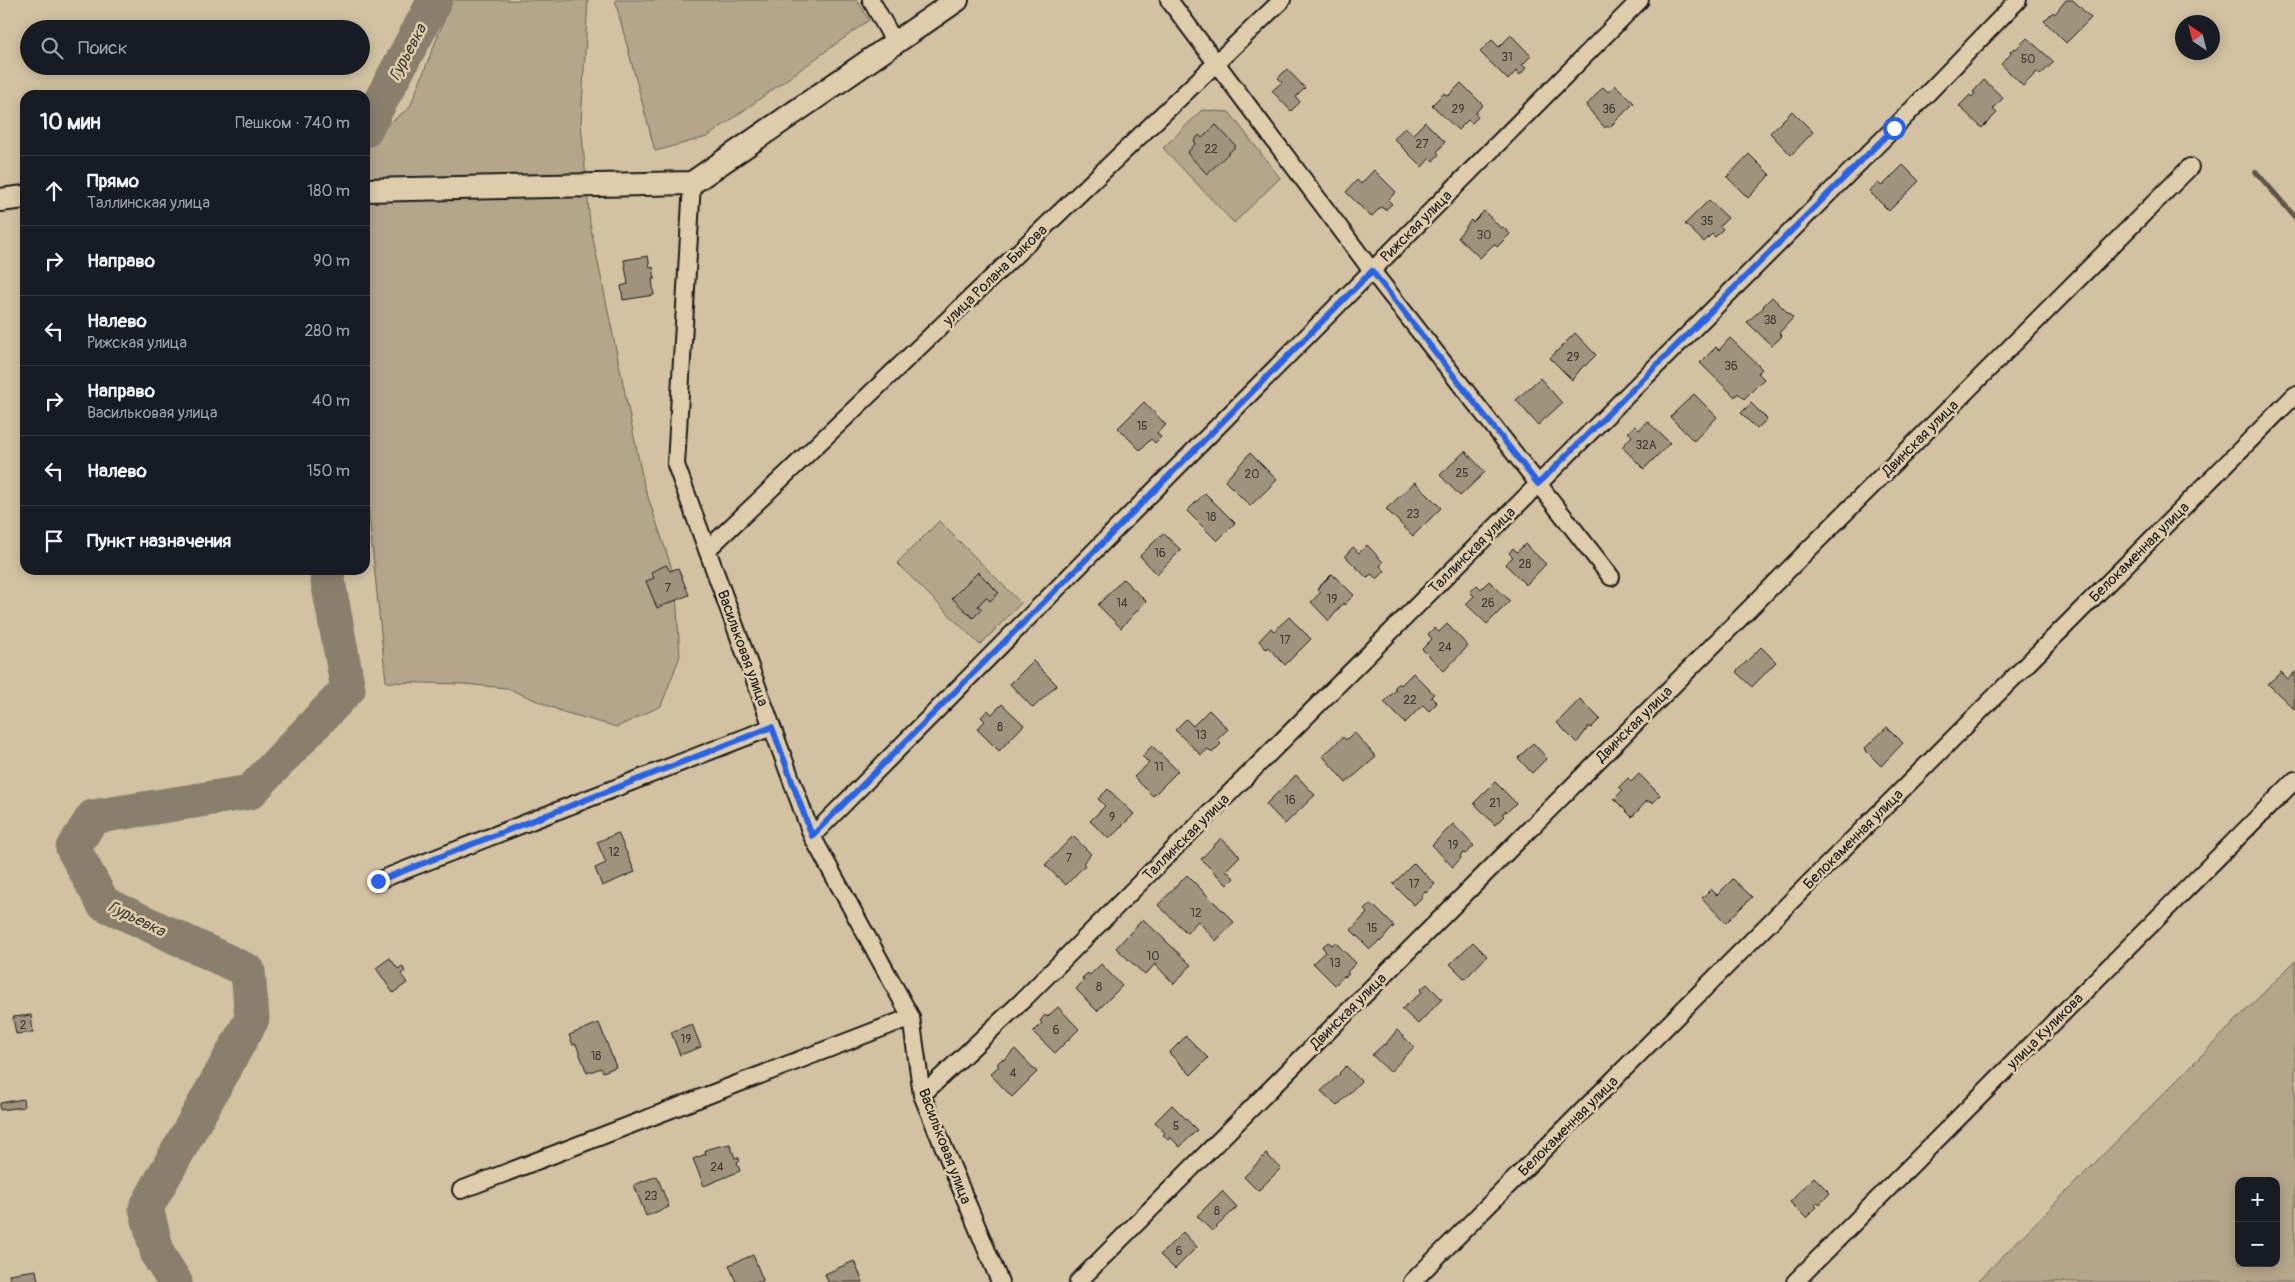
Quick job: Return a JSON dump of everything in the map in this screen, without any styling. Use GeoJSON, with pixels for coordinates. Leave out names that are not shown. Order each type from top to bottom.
{"type":"FeatureCollection","features":[{"type":"Feature","properties":{"kind":"street"},"geometry":{"type":"LineString","coordinates":[[871,0],[895,42]]}},
{"type":"Feature","properties":{"kind":"street"},"geometry":{"type":"LineString","coordinates":[[370,190],[692,183],[956,0]]}},
{"type":"Feature","properties":{"kind":"street"},"geometry":{"type":"LineString","coordinates":[[1169,0],[1372,271],[1611,577]]}},
{"type":"Feature","properties":{"kind":"street","name":"улица Ролана Быкова"},"geometry":{"type":"LineString","coordinates":[[707,550],[1282,0]]}},
{"type":"Feature","properties":{"kind":"street","name":"Рижская улица"},"geometry":{"type":"LineString","coordinates":[[812,836],[1640,0]]}},
{"type":"Feature","properties":{"kind":"street","name":"Таллинская улица"},"geometry":{"type":"LineString","coordinates":[[922,1095],[1022,1001],[1894,128],[2018,0]]}},
{"type":"Feature","properties":{"kind":"street","name":"Двинская улица"},"geometry":{"type":"LineString","coordinates":[[1078,1282],[2190,167]]}},
{"type":"Feature","properties":{"kind":"street","name":"Васильковая улица"},"geometry":{"type":"LineString","coordinates":[[692,183],[676,465],[812,836],[910,1017],[922,1095],[1000,1282]]}},
{"type":"Feature","properties":{"kind":"street"},"geometry":{"type":"LineString","coordinates":[[0,200],[20,198]]}},
{"type":"Feature","properties":{"kind":"street","name":"Белокаменная улица"},"geometry":{"type":"LineString","coordinates":[[1412,1282],[2295,395]]}},
{"type":"Feature","properties":{"kind":"street"},"geometry":{"type":"LineString","coordinates":[[378,881],[772,727]]}},
{"type":"Feature","properties":{"kind":"street","name":"улица Куликова"},"geometry":{"type":"LineString","coordinates":[[1795,1282],[2295,780]]}},
{"type":"Feature","properties":{"kind":"street"},"geometry":{"type":"LineString","coordinates":[[461,1190],[910,1017]]}},
{"type":"Feature","properties":{"kind":"shaded area"},"geometry":{"type":"Polygon","coordinates":[[[452,0],[588,0],[581,123],[590,224],[644,485],[675,578],[680,656],[661,706],[617,727],[563,712],[507,688],[463,684],[386,682],[370,525],[370,139],[410,107],[452,0]]]}},
{"type":"Feature","properties":{"kind":"shaded area"},"geometry":{"type":"Polygon","coordinates":[[[615,0],[857,0],[869,20],[707,137],[655,151],[615,0]]]}},
{"type":"Feature","properties":{"kind":"shaded area"},"geometry":{"type":"Polygon","coordinates":[[[1202,110],[1229,112],[1280,178],[1234,223],[1163,148],[1202,110]]]}},
{"type":"Feature","properties":{"kind":"shaded area"},"geometry":{"type":"Polygon","coordinates":[[[939,521],[1021,603],[980,645],[897,563],[939,521]]]}},
{"type":"Feature","properties":{"kind":"shaded area"},"geometry":{"type":"Polygon","coordinates":[[[2295,961],[2295,1282],[1977,1282],[2295,961]]]}},
{"type":"Feature","properties":{"kind":"building"},"geometry":{"type":"Polygon","coordinates":[[[2066,0],[2073,0],[2091,18],[2066,43],[2044,21],[2053,12],[2055,14],[2066,0]]]}},
{"type":"Feature","properties":{"kind":"building"},"geometry":{"type":"Polygon","coordinates":[[[1511,35],[1531,56],[1522,65],[1526,68],[1520,75],[1516,71],[1508,80],[1480,52],[1492,40],[1499,47],[1511,35]]]}},
{"type":"Feature","properties":{"kind":"building"},"geometry":{"type":"Polygon","coordinates":[[[2027,38],[2054,62],[2040,75],[2037,72],[2023,86],[2001,64],[2014,48],[2016,49],[2027,38]]]}},
{"type":"Feature","properties":{"kind":"building"},"geometry":{"type":"Polygon","coordinates":[[[1287,69],[1305,88],[1296,97],[1300,102],[1291,111],[1272,91],[1282,82],[1278,78],[1287,69]]]}},
{"type":"Feature","properties":{"kind":"building"},"geometry":{"type":"Polygon","coordinates":[[[1984,80],[2003,98],[1993,109],[1997,113],[1982,128],[1959,106],[1970,95],[1972,97],[1975,93],[1973,92],[1984,80]]]}},
{"type":"Feature","properties":{"kind":"building"},"geometry":{"type":"Polygon","coordinates":[[[1461,83],[1483,105],[1475,113],[1478,117],[1472,123],[1468,120],[1458,130],[1432,105],[1444,93],[1448,96],[1461,83]]]}},
{"type":"Feature","properties":{"kind":"building"},"geometry":{"type":"Polygon","coordinates":[[[1615,85],[1634,103],[1609,128],[1607,126],[1605,128],[1586,106],[1603,87],[1608,92],[1615,85]]]}},
{"type":"Feature","properties":{"kind":"building"},"geometry":{"type":"Polygon","coordinates":[[[1792,111],[1813,132],[1791,155],[1770,133],[1792,111]]]}},
{"type":"Feature","properties":{"kind":"building"},"geometry":{"type":"Polygon","coordinates":[[[1425,122],[1445,142],[1433,161],[1430,158],[1422,167],[1394,139],[1405,127],[1413,134],[1425,122]]]}},
{"type":"Feature","properties":{"kind":"building"},"geometry":{"type":"Polygon","coordinates":[[[1216,125],[1236,146],[1207,174],[1187,153],[1196,143],[1194,141],[1199,135],[1202,138],[1216,125]]]}},
{"type":"Feature","properties":{"kind":"building"},"geometry":{"type":"Polygon","coordinates":[[[1749,154],[1770,175],[1748,198],[1727,177],[1749,154]]]}},
{"type":"Feature","properties":{"kind":"building"},"geometry":{"type":"Polygon","coordinates":[[[1903,165],[1919,181],[1889,211],[1869,191],[1878,183],[1882,186],[1903,165]]]}},
{"type":"Feature","properties":{"kind":"building"},"geometry":{"type":"Polygon","coordinates":[[[1374,170],[1396,192],[1388,200],[1392,204],[1385,210],[1381,207],[1371,217],[1346,192],[1357,180],[1361,184],[1374,170]]]}},
{"type":"Feature","properties":{"kind":"building"},"geometry":{"type":"Polygon","coordinates":[[[1709,200],[1728,218],[1720,226],[1723,229],[1715,237],[1712,234],[1704,242],[1685,224],[1709,200]]]}},
{"type":"Feature","properties":{"kind":"building"},"geometry":{"type":"Polygon","coordinates":[[[1484,211],[1510,234],[1497,247],[1494,244],[1480,258],[1458,237],[1471,220],[1473,222],[1484,211]]]}},
{"type":"Feature","properties":{"kind":"building"},"geometry":{"type":"Polygon","coordinates":[[[648,256],[650,268],[653,267],[655,279],[652,279],[654,295],[623,300],[621,286],[628,284],[624,260],[648,256]]]}},
{"type":"Feature","properties":{"kind":"building"},"geometry":{"type":"Polygon","coordinates":[[[1772,297],[1793,318],[1779,333],[1782,336],[1772,346],[1747,322],[1772,297]]]}},
{"type":"Feature","properties":{"kind":"building"},"geometry":{"type":"Polygon","coordinates":[[[1575,333],[1596,355],[1584,365],[1572,380],[1550,358],[1575,333]]]}},
{"type":"Feature","properties":{"kind":"building"},"geometry":{"type":"Polygon","coordinates":[[[1730,338],[1762,369],[1758,373],[1764,379],[1744,399],[1738,393],[1735,397],[1700,363],[1716,347],[1719,350],[1730,338]]]}},
{"type":"Feature","properties":{"kind":"building"},"geometry":{"type":"Polygon","coordinates":[[[1540,378],[1562,403],[1538,425],[1516,400],[1540,378]]]}},
{"type":"Feature","properties":{"kind":"building"},"geometry":{"type":"Polygon","coordinates":[[[1694,394],[1717,417],[1694,441],[1670,417],[1694,394]]]}},
{"type":"Feature","properties":{"kind":"building"},"geometry":{"type":"Polygon","coordinates":[[[1144,402],[1166,425],[1157,433],[1161,437],[1155,443],[1151,439],[1140,450],[1118,428],[1144,402]]]}},
{"type":"Feature","properties":{"kind":"building"},"geometry":{"type":"Polygon","coordinates":[[[1751,403],[1767,419],[1757,429],[1741,413],[1751,403]]]}},
{"type":"Feature","properties":{"kind":"building"},"geometry":{"type":"Polygon","coordinates":[[[1647,421],[1670,443],[1644,469],[1622,447],[1632,436],[1628,432],[1635,426],[1639,430],[1647,421]]]}},
{"type":"Feature","properties":{"kind":"building"},"geometry":{"type":"Polygon","coordinates":[[[1465,451],[1485,472],[1460,496],[1440,475],[1465,451]]]}},
{"type":"Feature","properties":{"kind":"building"},"geometry":{"type":"Polygon","coordinates":[[[1250,453],[1277,480],[1250,506],[1225,481],[1250,453]]]}},
{"type":"Feature","properties":{"kind":"building"},"geometry":{"type":"Polygon","coordinates":[[[1415,482],[1441,508],[1413,536],[1386,509],[1415,482]]]}},
{"type":"Feature","properties":{"kind":"building"},"geometry":{"type":"Polygon","coordinates":[[[1205,493],[1235,523],[1217,541],[1187,511],[1205,493]]]}},
{"type":"Feature","properties":{"kind":"building"},"geometry":{"type":"Polygon","coordinates":[[[1163,533],[1181,550],[1157,574],[1140,556],[1163,533]]]}},
{"type":"Feature","properties":{"kind":"building"},"geometry":{"type":"Polygon","coordinates":[[[1525,544],[1546,564],[1526,585],[1505,564],[1513,557],[1509,553],[1513,548],[1517,552],[1525,544]]]}},
{"type":"Feature","properties":{"kind":"building"},"geometry":{"type":"Polygon","coordinates":[[[1367,545],[1383,562],[1380,566],[1385,571],[1377,579],[1371,574],[1367,578],[1345,556],[1353,547],[1359,553],[1367,545]]]}},
{"type":"Feature","properties":{"kind":"building"},"geometry":{"type":"Polygon","coordinates":[[[666,565],[670,571],[678,568],[689,595],[657,608],[646,581],[654,578],[651,572],[666,565]]]}},
{"type":"Feature","properties":{"kind":"building"},"geometry":{"type":"Polygon","coordinates":[[[978,572],[999,593],[990,601],[986,597],[978,606],[982,609],[973,618],[952,598],[978,572]]]}},
{"type":"Feature","properties":{"kind":"building"},"geometry":{"type":"Polygon","coordinates":[[[1332,574],[1354,595],[1344,605],[1343,603],[1329,621],[1311,602],[1321,592],[1317,589],[1332,574]]]}},
{"type":"Feature","properties":{"kind":"building"},"geometry":{"type":"Polygon","coordinates":[[[1123,579],[1146,601],[1121,628],[1098,605],[1123,579]]]}},
{"type":"Feature","properties":{"kind":"building"},"geometry":{"type":"Polygon","coordinates":[[[1489,581],[1510,601],[1487,624],[1466,604],[1474,596],[1470,592],[1477,585],[1481,589],[1489,581]]]}},
{"type":"Feature","properties":{"kind":"building"},"geometry":{"type":"Polygon","coordinates":[[[1289,617],[1311,639],[1285,665],[1268,647],[1266,649],[1259,641],[1271,628],[1274,631],[1289,617]]]}},
{"type":"Feature","properties":{"kind":"building"},"geometry":{"type":"Polygon","coordinates":[[[1447,624],[1468,646],[1444,671],[1422,649],[1432,639],[1428,634],[1434,628],[1439,632],[1447,624]]]}},
{"type":"Feature","properties":{"kind":"building"},"geometry":{"type":"Polygon","coordinates":[[[1761,647],[1776,662],[1752,687],[1736,672],[1761,647]]]}},
{"type":"Feature","properties":{"kind":"building"},"geometry":{"type":"Polygon","coordinates":[[[1033,661],[1057,685],[1033,708],[1010,684],[1033,661]]]}},
{"type":"Feature","properties":{"kind":"building"},"geometry":{"type":"Polygon","coordinates":[[[2281,672],[2288,679],[2295,672],[2294,709],[2268,684],[2281,672]]]}},
{"type":"Feature","properties":{"kind":"building"},"geometry":{"type":"Polygon","coordinates":[[[1413,673],[1434,694],[1431,697],[1437,703],[1429,711],[1423,705],[1405,723],[1384,702],[1396,690],[1394,688],[1399,683],[1401,685],[1413,673]]]}},
{"type":"Feature","properties":{"kind":"building"},"geometry":{"type":"Polygon","coordinates":[[[1580,699],[1600,719],[1591,728],[1589,726],[1577,743],[1557,723],[1580,699]]]}},
{"type":"Feature","properties":{"kind":"building"},"geometry":{"type":"Polygon","coordinates":[[[1002,704],[1024,725],[999,751],[977,729],[985,721],[981,717],[988,710],[992,714],[1002,704]]]}},
{"type":"Feature","properties":{"kind":"building"},"geometry":{"type":"Polygon","coordinates":[[[1209,710],[1228,729],[1217,740],[1221,744],[1212,753],[1208,749],[1201,755],[1175,730],[1186,719],[1193,726],[1209,710]]]}},
{"type":"Feature","properties":{"kind":"building"},"geometry":{"type":"Polygon","coordinates":[[[1887,727],[1903,743],[1881,766],[1864,749],[1887,727]]]}},
{"type":"Feature","properties":{"kind":"building"},"geometry":{"type":"Polygon","coordinates":[[[1354,732],[1376,757],[1346,783],[1323,756],[1343,737],[1346,740],[1354,732]]]}},
{"type":"Feature","properties":{"kind":"building"},"geometry":{"type":"Polygon","coordinates":[[[1533,743],[1547,758],[1532,773],[1518,758],[1533,743]]]}},
{"type":"Feature","properties":{"kind":"building"},"geometry":{"type":"Polygon","coordinates":[[[1152,746],[1178,771],[1153,796],[1134,777],[1149,763],[1142,756],[1152,746]]]}},
{"type":"Feature","properties":{"kind":"building"},"geometry":{"type":"Polygon","coordinates":[[[1639,774],[1660,795],[1653,803],[1647,801],[1632,817],[1614,799],[1623,790],[1619,787],[1628,778],[1631,782],[1639,774]]]}},
{"type":"Feature","properties":{"kind":"building"},"geometry":{"type":"Polygon","coordinates":[[[1296,775],[1315,795],[1285,824],[1266,804],[1296,775]]]}},
{"type":"Feature","properties":{"kind":"building"},"geometry":{"type":"Polygon","coordinates":[[[1495,782],[1516,803],[1507,812],[1502,814],[1504,816],[1495,825],[1474,803],[1495,782]]]}},
{"type":"Feature","properties":{"kind":"building"},"geometry":{"type":"Polygon","coordinates":[[[1108,789],[1134,814],[1109,839],[1090,821],[1105,806],[1098,799],[1108,789]]]}},
{"type":"Feature","properties":{"kind":"building"},"geometry":{"type":"Polygon","coordinates":[[[1453,824],[1474,846],[1460,856],[1461,858],[1453,867],[1432,845],[1453,824]]]}},
{"type":"Feature","properties":{"kind":"building"},"geometry":{"type":"Polygon","coordinates":[[[618,833],[635,872],[602,886],[595,868],[606,863],[597,842],[618,833]]]}},
{"type":"Feature","properties":{"kind":"building"},"geometry":{"type":"Polygon","coordinates":[[[1073,836],[1091,854],[1083,863],[1085,865],[1066,885],[1045,865],[1073,836]]]}},
{"type":"Feature","properties":{"kind":"building"},"geometry":{"type":"Polygon","coordinates":[[[1221,838],[1240,856],[1226,870],[1234,878],[1227,885],[1201,859],[1221,838]]]}},
{"type":"Feature","properties":{"kind":"building"},"geometry":{"type":"Polygon","coordinates":[[[1414,863],[1435,884],[1426,893],[1425,891],[1421,895],[1423,896],[1414,905],[1393,884],[1414,863]]]}},
{"type":"Feature","properties":{"kind":"building"},"geometry":{"type":"Polygon","coordinates":[[[1187,875],[1234,922],[1216,941],[1198,921],[1187,933],[1158,905],[1187,875]]]}},
{"type":"Feature","properties":{"kind":"building"},"geometry":{"type":"Polygon","coordinates":[[[1733,879],[1752,897],[1726,923],[1702,898],[1711,889],[1717,895],[1733,879]]]}},
{"type":"Feature","properties":{"kind":"building"},"geometry":{"type":"Polygon","coordinates":[[[1370,904],[1394,926],[1380,942],[1370,949],[1351,930],[1367,913],[1364,910],[1370,904]]]}},
{"type":"Feature","properties":{"kind":"building"},"geometry":{"type":"Polygon","coordinates":[[[1143,919],[1191,965],[1174,984],[1155,964],[1145,975],[1116,948],[1143,919]]]}},
{"type":"Feature","properties":{"kind":"building"},"geometry":{"type":"Polygon","coordinates":[[[1328,942],[1332,945],[1335,942],[1356,963],[1347,972],[1349,974],[1344,976],[1335,985],[1313,963],[1326,951],[1322,947],[1328,942]]]}},
{"type":"Feature","properties":{"kind":"building"},"geometry":{"type":"Polygon","coordinates":[[[1473,942],[1487,956],[1465,979],[1450,964],[1473,942]]]}},
{"type":"Feature","properties":{"kind":"building"},"geometry":{"type":"Polygon","coordinates":[[[390,958],[398,969],[402,966],[405,971],[401,974],[407,983],[393,993],[376,968],[390,958]]]}},
{"type":"Feature","properties":{"kind":"building"},"geometry":{"type":"Polygon","coordinates":[[[1101,964],[1122,986],[1097,1011],[1076,989],[1084,980],[1082,978],[1088,973],[1090,975],[1101,964]]]}},
{"type":"Feature","properties":{"kind":"building"},"geometry":{"type":"Polygon","coordinates":[[[1427,984],[1442,999],[1418,1024],[1402,1009],[1422,992],[1420,990],[1427,984]]]}},
{"type":"Feature","properties":{"kind":"building"},"geometry":{"type":"Polygon","coordinates":[[[1058,1007],[1079,1029],[1055,1053],[1033,1032],[1042,1023],[1040,1021],[1045,1015],[1047,1017],[1058,1007]]]}},
{"type":"Feature","properties":{"kind":"building"},"geometry":{"type":"Polygon","coordinates":[[[31,1015],[33,1032],[16,1034],[13,1017],[31,1015]]]}},
{"type":"Feature","properties":{"kind":"building"},"geometry":{"type":"Polygon","coordinates":[[[599,1023],[616,1067],[603,1072],[601,1068],[587,1073],[576,1044],[573,1045],[569,1035],[599,1023]]]}},
{"type":"Feature","properties":{"kind":"building"},"geometry":{"type":"Polygon","coordinates":[[[692,1024],[701,1047],[680,1055],[671,1032],[692,1024]]]}},
{"type":"Feature","properties":{"kind":"building"},"geometry":{"type":"Polygon","coordinates":[[[1397,1030],[1414,1047],[1390,1072],[1372,1055],[1385,1045],[1397,1030]]]}},
{"type":"Feature","properties":{"kind":"building"},"geometry":{"type":"Polygon","coordinates":[[[1186,1036],[1208,1058],[1191,1075],[1169,1053],[1186,1036]]]}},
{"type":"Feature","properties":{"kind":"building"},"geometry":{"type":"Polygon","coordinates":[[[1015,1049],[1037,1072],[1012,1097],[990,1074],[999,1066],[997,1064],[1002,1059],[1004,1060],[1015,1049]]]}},
{"type":"Feature","properties":{"kind":"building"},"geometry":{"type":"Polygon","coordinates":[[[1346,1066],[1361,1081],[1337,1106],[1321,1091],[1346,1066]]]}},
{"type":"Feature","properties":{"kind":"building"},"geometry":{"type":"Polygon","coordinates":[[[23,1099],[24,1107],[0,1110],[0,1103],[23,1099]]]}},
{"type":"Feature","properties":{"kind":"building"},"geometry":{"type":"Polygon","coordinates":[[[1172,1105],[1197,1130],[1180,1147],[1170,1137],[1168,1140],[1163,1135],[1165,1133],[1155,1122],[1172,1105]]]}},
{"type":"Feature","properties":{"kind":"building"},"geometry":{"type":"Polygon","coordinates":[[[730,1144],[735,1158],[738,1157],[740,1161],[737,1162],[740,1171],[704,1186],[693,1159],[706,1154],[705,1150],[730,1144]]]}},
{"type":"Feature","properties":{"kind":"building"},"geometry":{"type":"Polygon","coordinates":[[[1266,1154],[1281,1168],[1258,1191],[1244,1177],[1266,1154]]]}},
{"type":"Feature","properties":{"kind":"building"},"geometry":{"type":"Polygon","coordinates":[[[657,1176],[669,1207],[646,1216],[634,1185],[657,1176]]]}},
{"type":"Feature","properties":{"kind":"building"},"geometry":{"type":"Polygon","coordinates":[[[1814,1177],[1830,1193],[1820,1204],[1818,1202],[1815,1205],[1817,1207],[1806,1218],[1790,1202],[1814,1177]]]}},
{"type":"Feature","properties":{"kind":"building"},"geometry":{"type":"Polygon","coordinates":[[[1222,1191],[1237,1207],[1212,1231],[1197,1216],[1222,1191]]]}},
{"type":"Feature","properties":{"kind":"building"},"geometry":{"type":"Polygon","coordinates":[[[1183,1232],[1197,1247],[1175,1269],[1160,1255],[1183,1232]]]}},
{"type":"Feature","properties":{"kind":"building"},"geometry":{"type":"Polygon","coordinates":[[[753,1255],[763,1280],[762,1282],[736,1282],[729,1265],[753,1255]]]}},
{"type":"Feature","properties":{"kind":"building"},"geometry":{"type":"Polygon","coordinates":[[[854,1261],[863,1282],[828,1282],[825,1274],[854,1261]]]}},
{"type":"Feature","properties":{"kind":"building"},"geometry":{"type":"Polygon","coordinates":[[[36,1270],[38,1282],[10,1282],[9,1274],[36,1270]]]}},
{"type":"Feature","properties":{"kind":"waterway","name":"Гурьевка"},"geometry":{"type":"LineString","coordinates":[[370,121],[435,0]]}},
{"type":"Feature","properties":{"kind":"waterway"},"geometry":{"type":"LineString","coordinates":[[2256,172],[2295,217]]}},
{"type":"Feature","properties":{"kind":"waterway","name":"Гурьевка"},"geometry":{"type":"LineString","coordinates":[[175,1282],[158,1255],[146,1208],[252,1019],[248,971],[103,903],[73,848],[93,817],[250,792],[348,689],[327,575]]}},
{"type":"Feature","properties":{"kind":"route"},"geometry":{"type":"LineString","coordinates":[[378,881],[772,727],[812,836],[1372,271],[1538,484],[1894,128]]}}]}
